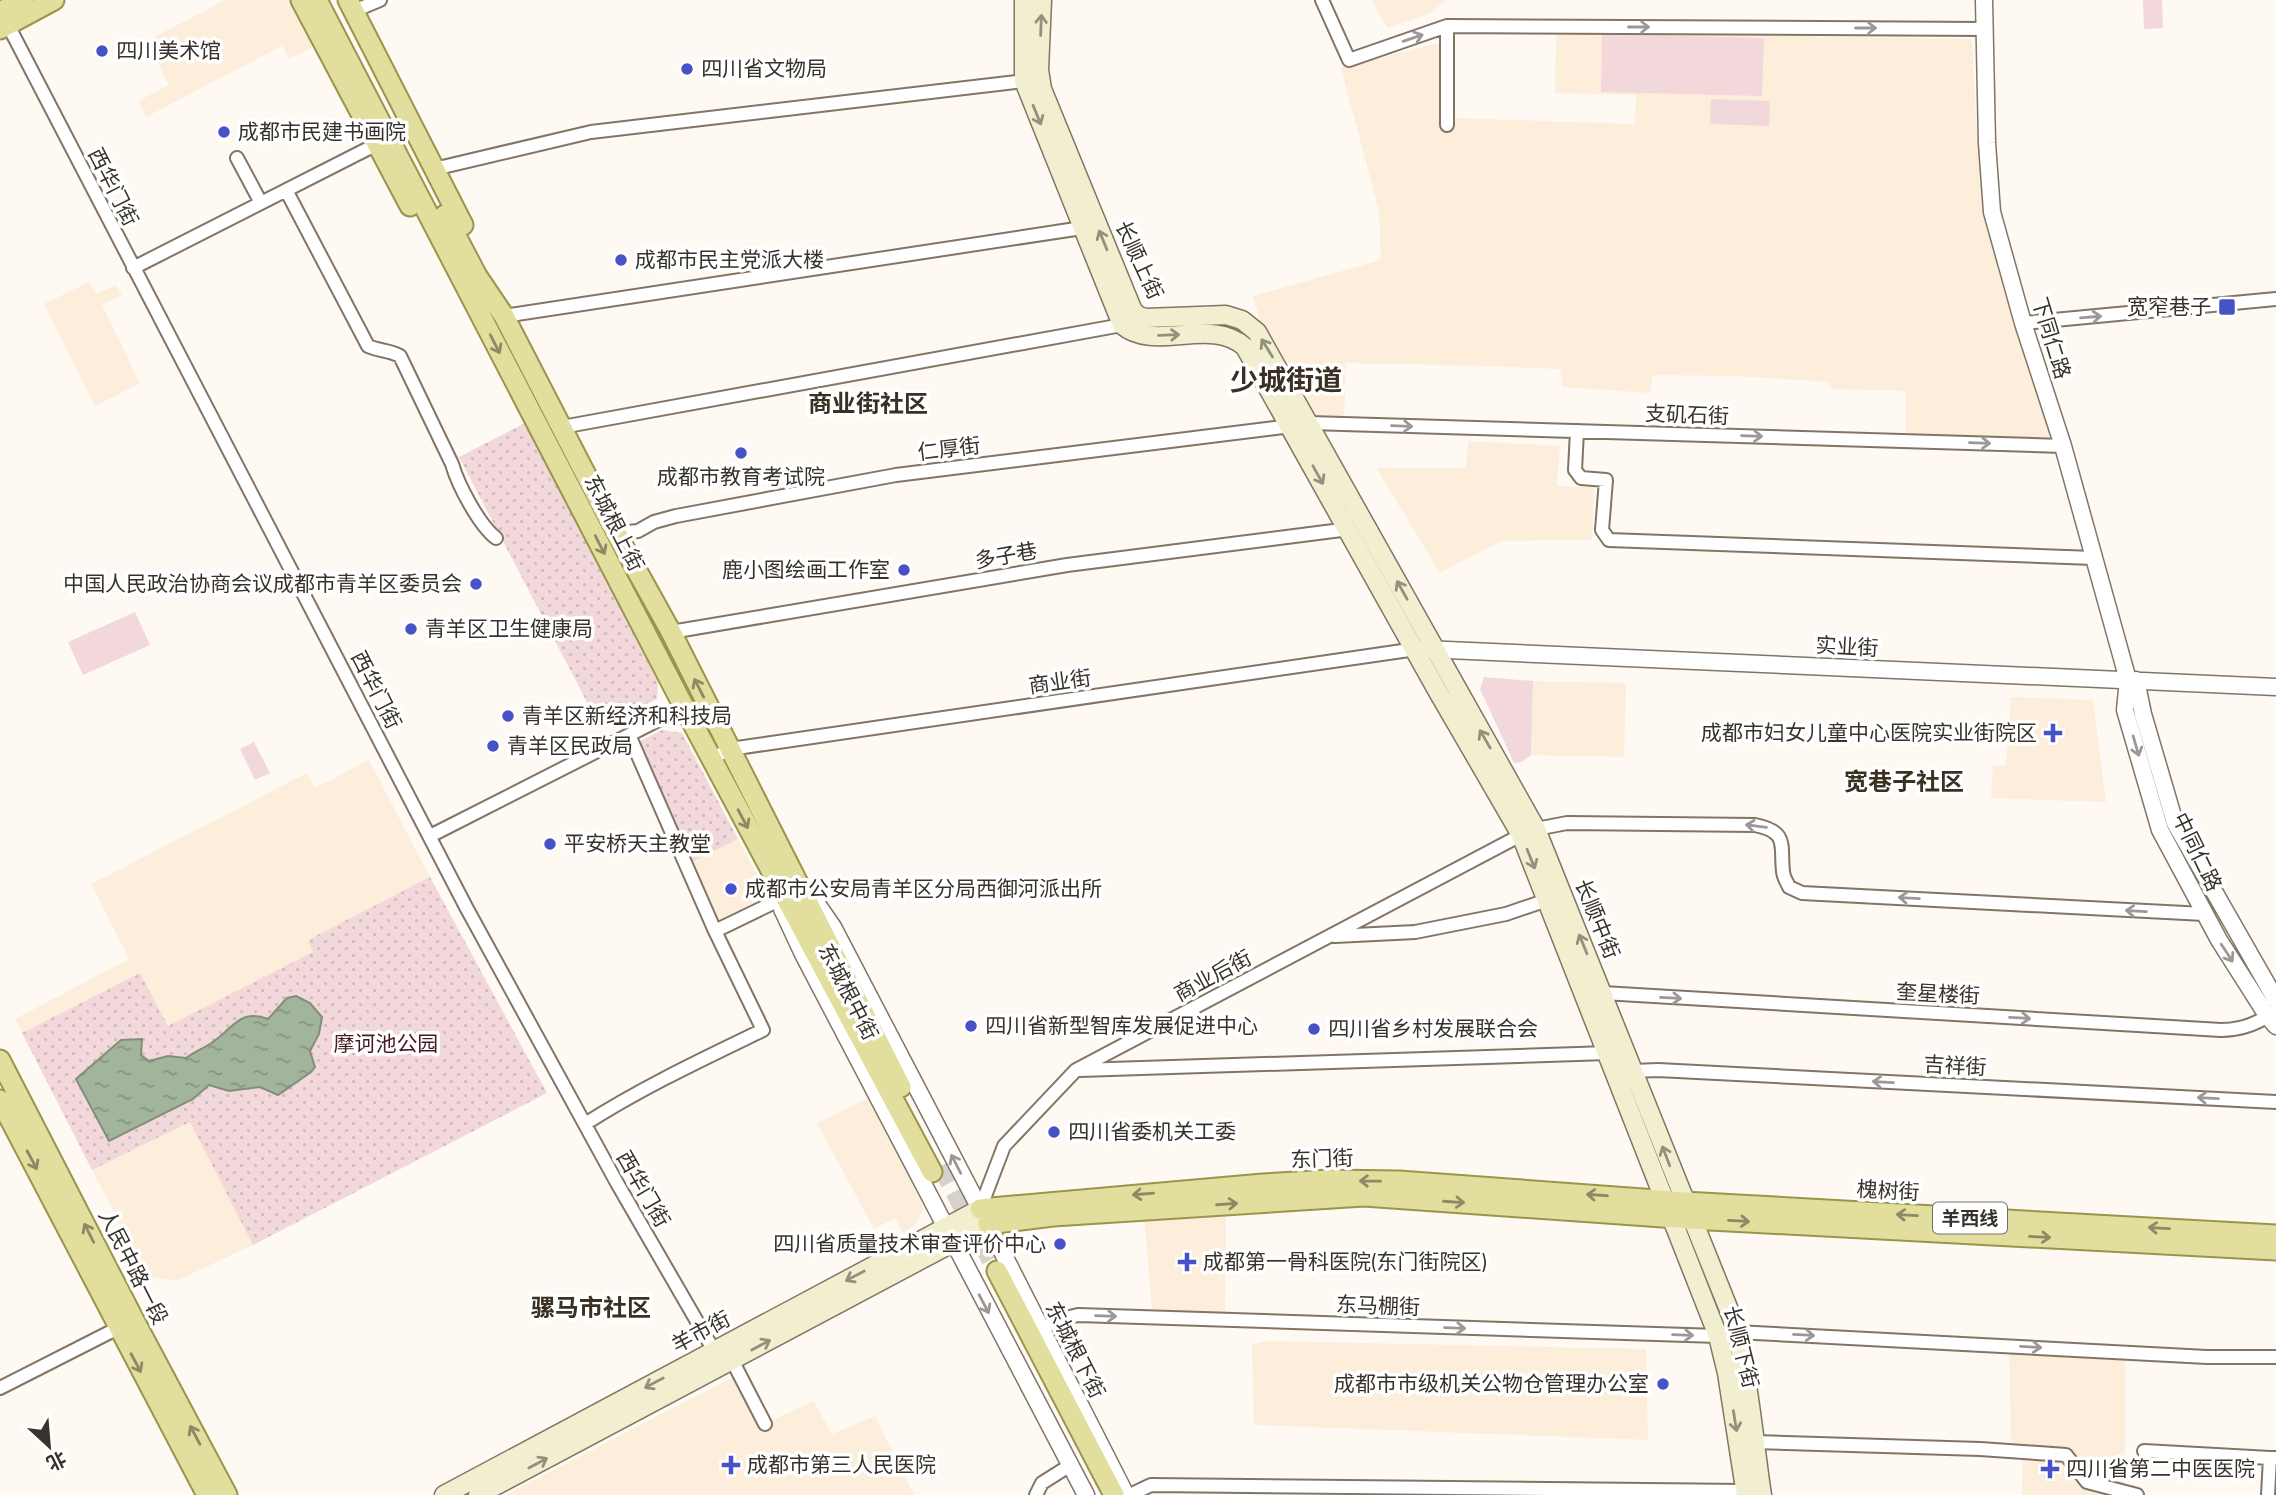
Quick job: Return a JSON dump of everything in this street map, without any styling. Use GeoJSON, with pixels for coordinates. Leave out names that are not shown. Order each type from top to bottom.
{"type":"FeatureCollection","features":[{"type":"Feature","properties":{"kind":"main road"},"geometry":{"type":"LineString","coordinates":[[3,22],[23,0]]}},
{"type":"Feature","properties":{"kind":"main road"},"geometry":{"type":"LineString","coordinates":[[3,22],[54,0]]}},
{"type":"Feature","properties":{"kind":"main road","name":"东城根上街"},"geometry":{"type":"LineString","coordinates":[[301,0],[437,256],[476,307]]}},
{"type":"Feature","properties":{"kind":"main road","name":"东城根上街"},"geometry":{"type":"LineString","coordinates":[[317,0],[711,759]]}},
{"type":"Feature","properties":{"kind":"main road","name":"东城根上街"},"geometry":{"type":"LineString","coordinates":[[331,0],[477,276],[504,316],[730,749]]}},
{"type":"Feature","properties":{"kind":"main road","name":"长顺上街"},"geometry":{"type":"LineString","coordinates":[[1024,0],[1024,81],[1122,325],[1139,334],[1226,335],[1238,341],[1251,354],[1416,649]]}},
{"type":"Feature","properties":{"kind":"main road","name":"长顺上街"},"geometry":{"type":"LineString","coordinates":[[1042,0],[1039,80],[1133,311],[1146,318],[1226,315],[1242,320],[1257,332],[1435,649]]}},
{"type":"Feature","properties":{"kind":"main road","name":"东城根上街"},"geometry":{"type":"LineString","coordinates":[[351,6],[490,278],[504,316]]}},
{"type":"Feature","properties":{"kind":"main road","name":"长顺中街"},"geometry":{"type":"LineString","coordinates":[[1416,649],[1437,690],[1528,832],[1547,900],[1608,1053],[1678,1209]]}},
{"type":"Feature","properties":{"kind":"main road","name":"长顺中街"},"geometry":{"type":"LineString","coordinates":[[1435,649],[1528,832],[1603,993],[1633,1071],[1678,1209]]}},
{"type":"Feature","properties":{"kind":"main road","name":"东城根中街"},"geometry":{"type":"LineString","coordinates":[[730,749],[793,871]]}},
{"type":"Feature","properties":{"kind":"main road","name":"东城根中街"},"geometry":{"type":"LineString","coordinates":[[711,759],[778,892]]}},
{"type":"Feature","properties":{"kind":"main road"},"geometry":{"type":"LineString","coordinates":[[778,892],[937,1169],[793,871]]}},
{"type":"Feature","properties":{"kind":"main road","name":"人民中路一段"},"geometry":{"type":"LineString","coordinates":[[0,1060],[206,1495]]}},
{"type":"Feature","properties":{"kind":"main road","name":"人民中路一段"},"geometry":{"type":"LineString","coordinates":[[0,1100],[126,1324],[227,1495]]}},
{"type":"Feature","properties":{"kind":"main road","name":"东门街"},"geometry":{"type":"LineString","coordinates":[[984,1217],[1054,1216],[1364,1196],[1678,1209]]}},
{"type":"Feature","properties":{"kind":"main road","name":"槐树街"},"geometry":{"type":"LineString","coordinates":[[1678,1209],[2276,1235]]}},
{"type":"Feature","properties":{"kind":"main road","name":"槐树街"},"geometry":{"type":"LineString","coordinates":[[1678,1209],[2276,1250]]}},
{"type":"Feature","properties":{"kind":"main road","name":"长顺下街"},"geometry":{"type":"LineString","coordinates":[[1678,1209],[1727,1334],[1754,1442],[1751,1494]]}},
{"type":"Feature","properties":{"kind":"main road","name":"羊市街"},"geometry":{"type":"LineString","coordinates":[[478,1495],[984,1217]]}},
{"type":"Feature","properties":{"kind":"main road"},"geometry":{"type":"LineString","coordinates":[[1100,1495],[991,1273],[1114,1495]]}},
{"type":"Feature","properties":{"kind":"main road","name":"长顺下街"},"geometry":{"type":"LineString","coordinates":[[1727,1334],[1727,1373],[1751,1494]]}},
{"type":"Feature","properties":{"kind":"main road","name":"羊市街"},"geometry":{"type":"LineString","coordinates":[[444,1495],[723,1359]]}},
{"type":"Feature","properties":{"kind":"street"},"geometry":{"type":"LineString","coordinates":[[351,6],[380,0]]}},
{"type":"Feature","properties":{"kind":"street"},"geometry":{"type":"LineString","coordinates":[[1322,0],[1349,60],[1447,26],[1984,29]]}},
{"type":"Feature","properties":{"kind":"street","name":"下同仁路"},"geometry":{"type":"LineString","coordinates":[[1984,0],[1987,143],[1992,212],[2023,323],[2063,446],[2132,680]]}},
{"type":"Feature","properties":{"kind":"street","name":"西华门街"},"geometry":{"type":"LineString","coordinates":[[3,22],[466,907],[584,1124],[723,1359],[765,1424]]}},
{"type":"Feature","properties":{"kind":"street"},"geometry":{"type":"LineString","coordinates":[[1447,26],[1447,125]]}},
{"type":"Feature","properties":{"kind":"street"},"geometry":{"type":"LineString","coordinates":[[434,169],[591,132],[1024,81]]}},
{"type":"Feature","properties":{"kind":"street"},"geometry":{"type":"LineString","coordinates":[[133,268],[377,144]]}},
{"type":"Feature","properties":{"kind":"street"},"geometry":{"type":"LineString","coordinates":[[237,158],[261,203]]}},
{"type":"Feature","properties":{"kind":"street"},"geometry":{"type":"LineString","coordinates":[[286,190],[368,346],[400,356],[456,477],[488,531],[496,538]]}},
{"type":"Feature","properties":{"kind":"street"},"geometry":{"type":"LineString","coordinates":[[504,316],[1082,228]]}},
{"type":"Feature","properties":{"kind":"street"},"geometry":{"type":"LineString","coordinates":[[2023,323],[2276,299]]}},
{"type":"Feature","properties":{"kind":"street"},"geometry":{"type":"LineString","coordinates":[[562,427],[1122,325]]}},
{"type":"Feature","properties":{"kind":"street","name":"支矶石街"},"geometry":{"type":"LineString","coordinates":[[1310,423],[2063,446]]}},
{"type":"Feature","properties":{"kind":"street","name":"仁厚街"},"geometry":{"type":"LineString","coordinates":[[616,533],[638,531],[654,522],[676,516],[896,475],[1291,426]]}},
{"type":"Feature","properties":{"kind":"street"},"geometry":{"type":"LineString","coordinates":[[1577,431],[1575,470],[1581,478],[1606,480],[1602,530],[1609,540],[2094,558]]}},
{"type":"Feature","properties":{"kind":"street","name":"多子巷"},"geometry":{"type":"LineString","coordinates":[[671,632],[1068,565],[1349,529]]}},
{"type":"Feature","properties":{"kind":"street","name":"实业街"},"geometry":{"type":"LineString","coordinates":[[1416,649],[2276,687]]}},
{"type":"Feature","properties":{"kind":"street","name":"商业街"},"geometry":{"type":"LineString","coordinates":[[711,759],[730,749],[1416,649]]}},
{"type":"Feature","properties":{"kind":"street"},"geometry":{"type":"LineString","coordinates":[[2132,680],[2175,823],[2276,1000]]}},
{"type":"Feature","properties":{"kind":"street","name":"中同仁路"},"geometry":{"type":"LineString","coordinates":[[2132,680],[2125,710],[2160,830],[2204,914],[2273,1017]]}},
{"type":"Feature","properties":{"kind":"street"},"geometry":{"type":"LineString","coordinates":[[430,836],[684,707]]}},
{"type":"Feature","properties":{"kind":"street"},"geometry":{"type":"LineString","coordinates":[[584,1124],[607,1109],[763,1030],[715,931],[629,735]]}},
{"type":"Feature","properties":{"kind":"street","name":"商业后街"},"geometry":{"type":"LineString","coordinates":[[984,1217],[1004,1146],[1076,1070],[1528,832],[1567,823],[1755,825],[1767,827],[1777,834],[1783,844],[1783,874],[1789,887],[1802,893],[2204,914]]}},
{"type":"Feature","properties":{"kind":"street","name":"东城根中街"},"geometry":{"type":"LineString","coordinates":[[793,871],[833,927],[984,1217]]}},
{"type":"Feature","properties":{"kind":"street"},"geometry":{"type":"LineString","coordinates":[[715,931],[778,892]]}},
{"type":"Feature","properties":{"kind":"street","name":"东城根中街"},"geometry":{"type":"LineString","coordinates":[[778,892],[803,954],[949,1236]]}},
{"type":"Feature","properties":{"kind":"street"},"geometry":{"type":"LineString","coordinates":[[1330,936],[1415,932],[1506,914],[1547,900]]}},
{"type":"Feature","properties":{"kind":"street","name":"奎星楼街"},"geometry":{"type":"LineString","coordinates":[[1603,993],[2221,1030],[2236,1030],[2273,1017]]}},
{"type":"Feature","properties":{"kind":"street"},"geometry":{"type":"LineString","coordinates":[[1076,1070],[1608,1053]]}},
{"type":"Feature","properties":{"kind":"street","name":"吉祥街"},"geometry":{"type":"LineString","coordinates":[[1633,1071],[2276,1102]]}},
{"type":"Feature","properties":{"kind":"street","name":"东城根下街"},"geometry":{"type":"LineString","coordinates":[[984,1217],[1128,1495]]}},
{"type":"Feature","properties":{"kind":"street"},"geometry":{"type":"LineString","coordinates":[[949,1236],[1086,1495]]}},
{"type":"Feature","properties":{"kind":"street","name":"东马棚街"},"geometry":{"type":"LineString","coordinates":[[1040,1329],[1078,1315],[1727,1334],[2207,1357],[2276,1357]]}},
{"type":"Feature","properties":{"kind":"street"},"geometry":{"type":"LineString","coordinates":[[0,1388],[126,1324]]}},
{"type":"Feature","properties":{"kind":"street"},"geometry":{"type":"LineString","coordinates":[[1754,1442],[1980,1449],[2066,1455],[2087,1482],[2137,1495]]}},
{"type":"Feature","properties":{"kind":"street"},"geometry":{"type":"LineString","coordinates":[[2144,1451],[2273,1458],[2268,1495]]}},
{"type":"Feature","properties":{"kind":"street"},"geometry":{"type":"LineString","coordinates":[[1036,1495],[1042,1483],[1069,1466]]}},
{"type":"Feature","properties":{"kind":"street"},"geometry":{"type":"LineString","coordinates":[[1128,1495],[1151,1485],[1751,1494]]}},
{"type":"Feature","properties":{"kind":"shaded area"},"geometry":{"type":"Polygon","coordinates":[[[225,0],[293,0],[317,45],[289,59],[282,46],[146,117],[138,101],[169,85],[147,41],[225,0]]]}},
{"type":"Feature","properties":{"kind":"shaded area"},"geometry":{"type":"Polygon","coordinates":[[[1372,0],[1447,0],[1428,14],[1387,28],[1372,0]]]}},
{"type":"Feature","properties":{"kind":"shaded area"},"geometry":{"type":"Polygon","coordinates":[[[1556,32],[1972,39],[1977,135],[1990,223],[2054,440],[1906,435],[1906,391],[1831,389],[1829,382],[1735,376],[1653,375],[1650,393],[1563,387],[1560,369],[1485,366],[1346,363],[1344,419],[1312,418],[1262,327],[1253,296],[1381,260],[1379,211],[1341,68],[1454,39],[1453,118],[1635,124],[1636,95],[1555,93],[1556,32]]]}},
{"type":"Feature","properties":{"kind":"shaded area"},"geometry":{"type":"Polygon","coordinates":[[[89,282],[96,294],[116,285],[122,295],[102,305],[140,383],[95,406],[44,304],[89,282]]]}},
{"type":"Feature","properties":{"kind":"shaded area"},"geometry":{"type":"Polygon","coordinates":[[[1468,441],[1560,446],[1557,486],[1594,487],[1592,540],[1501,541],[1440,573],[1376,468],[1466,468],[1468,441]]]}},
{"type":"Feature","properties":{"kind":"shaded area"},"geometry":{"type":"Polygon","coordinates":[[[1533,681],[1626,683],[1624,757],[1531,755],[1533,681]]]}},
{"type":"Feature","properties":{"kind":"shaded area","name":"成都市妇女儿童中心医院实业街院区"},"geometry":{"type":"Polygon","coordinates":[[[2011,697],[2093,700],[2106,802],[1991,798],[1993,766],[2006,765],[2011,697]]]}},
{"type":"Feature","properties":{"kind":"shaded area"},"geometry":{"type":"Polygon","coordinates":[[[369,760],[430,877],[308,940],[314,952],[168,1027],[140,973],[22,1033],[15,1019],[129,959],[91,884],[307,773],[315,788],[369,760]]]}},
{"type":"Feature","properties":{"kind":"shaded area"},"geometry":{"type":"Polygon","coordinates":[[[738,839],[766,891],[764,898],[719,920],[714,917],[690,863],[738,839]]]}},
{"type":"Feature","properties":{"kind":"shaded area"},"geometry":{"type":"Polygon","coordinates":[[[871,1097],[924,1209],[913,1227],[903,1233],[895,1218],[874,1229],[817,1123],[871,1097]]]}},
{"type":"Feature","properties":{"kind":"shaded area"},"geometry":{"type":"Polygon","coordinates":[[[191,1122],[253,1245],[176,1281],[147,1276],[92,1170],[191,1122]]]}},
{"type":"Feature","properties":{"kind":"shaded area","name":"成都第一骨科医院(东门街院区)"},"geometry":{"type":"Polygon","coordinates":[[[1226,1209],[1225,1315],[1152,1309],[1144,1214],[1226,1209]]]}},
{"type":"Feature","properties":{"kind":"shaded area"},"geometry":{"type":"Polygon","coordinates":[[[1265,1341],[1646,1349],[1648,1440],[1254,1425],[1252,1345],[1265,1341]]]}},
{"type":"Feature","properties":{"kind":"shaded area"},"geometry":{"type":"Polygon","coordinates":[[[2009,1352],[2125,1357],[2125,1484],[2091,1478],[2064,1447],[2011,1445],[2009,1352]]]}},
{"type":"Feature","properties":{"kind":"shaded area","name":"成都市第三人民医院"},"geometry":{"type":"Polygon","coordinates":[[[735,1376],[761,1426],[813,1401],[832,1434],[875,1416],[914,1495],[505,1495],[735,1376]]]}},
{"type":"Feature","properties":{"kind":"shaded area","name":"四川省第二中医医院"},"geometry":{"type":"Polygon","coordinates":[[[2023,1452],[2066,1455],[2087,1482],[2137,1495],[2022,1495],[2023,1452]]]}},
{"type":"Feature","properties":{"kind":"green space"},"geometry":{"type":"Polygon","coordinates":[[[2143,0],[2162,0],[2163,28],[2144,29],[2143,0]]]}},
{"type":"Feature","properties":{"kind":"green space"},"geometry":{"type":"Polygon","coordinates":[[[1602,34],[1764,38],[1762,96],[1601,92],[1602,34]]]}},
{"type":"Feature","properties":{"kind":"green space"},"geometry":{"type":"Polygon","coordinates":[[[1711,99],[1770,101],[1769,126],[1710,124],[1711,99]]]}},
{"type":"Feature","properties":{"kind":"green space"},"geometry":{"type":"Polygon","coordinates":[[[527,422],[658,682],[657,699],[599,725],[459,457],[527,422]]]}},
{"type":"Feature","properties":{"kind":"green space"},"geometry":{"type":"Polygon","coordinates":[[[135,612],[150,645],[83,675],[68,642],[135,612]]]}},
{"type":"Feature","properties":{"kind":"green space"},"geometry":{"type":"Polygon","coordinates":[[[1484,677],[1533,681],[1531,755],[1522,762],[1514,763],[1480,689],[1484,677]]]}},
{"type":"Feature","properties":{"kind":"green space"},"geometry":{"type":"Polygon","coordinates":[[[662,730],[682,733],[738,839],[690,863],[638,742],[662,730]]]}},
{"type":"Feature","properties":{"kind":"green space"},"geometry":{"type":"Polygon","coordinates":[[[254,742],[270,773],[255,780],[240,749],[254,742]]]}},
{"type":"Feature","properties":{"kind":"green space","name":"摩诃池公园"},"geometry":{"type":"Polygon","coordinates":[[[430,877],[547,1093],[253,1245],[190,1122],[92,1170],[22,1033],[140,973],[168,1026],[313,952],[308,940],[430,877]]]}},
{"type":"Feature","properties":{"kind":"water"},"geometry":{"type":"Polygon","coordinates":[[[296,996],[310,1003],[322,1017],[319,1034],[310,1051],[315,1067],[311,1072],[278,1095],[260,1087],[229,1091],[209,1085],[193,1099],[109,1141],[76,1079],[121,1040],[142,1039],[141,1055],[149,1061],[168,1056],[186,1058],[210,1044],[243,1018],[258,1016],[268,1019],[287,998],[296,996]]]}},
{"type":"Feature","properties":{"kind":"tunnel"},"geometry":{"type":"LineString","coordinates":[[941,1166],[997,1271]]}},
{"type":"Feature","properties":{"kind":"place","name":"四川美术馆"},"geometry":{"type":"Point","coordinates":[102,51]}},
{"type":"Feature","properties":{"kind":"place","name":"四川省文物局"},"geometry":{"type":"Point","coordinates":[687,69]}},
{"type":"Feature","properties":{"kind":"place","name":"成都市民建书画院"},"geometry":{"type":"Point","coordinates":[224,132]}},
{"type":"Feature","properties":{"kind":"place","name":"成都市民主党派大楼"},"geometry":{"type":"Point","coordinates":[621,260]}},
{"type":"Feature","properties":{"kind":"place","name":"宽窄巷子"},"geometry":{"type":"Point","coordinates":[2227,307]}},
{"type":"Feature","properties":{"kind":"place","name":"成都市教育考试院"},"geometry":{"type":"Point","coordinates":[741,453]}},
{"type":"Feature","properties":{"kind":"place","name":"鹿小图绘画工作室"},"geometry":{"type":"Point","coordinates":[904,570]}},
{"type":"Feature","properties":{"kind":"place","name":"中国人民政治协商会议成都市青羊区委员会"},"geometry":{"type":"Point","coordinates":[476,584]}},
{"type":"Feature","properties":{"kind":"place","name":"青羊区卫生健康局"},"geometry":{"type":"Point","coordinates":[411,629]}},
{"type":"Feature","properties":{"kind":"place","name":"青羊区新经济和科技局"},"geometry":{"type":"Point","coordinates":[508,716]}},
{"type":"Feature","properties":{"kind":"place","name":"成都市妇女儿童中心医院实业街院区"},"geometry":{"type":"Point","coordinates":[2053,733]}},
{"type":"Feature","properties":{"kind":"place","name":"青羊区民政局"},"geometry":{"type":"Point","coordinates":[493,746]}},
{"type":"Feature","properties":{"kind":"place","name":"平安桥天主教堂"},"geometry":{"type":"Point","coordinates":[550,844]}},
{"type":"Feature","properties":{"kind":"place","name":"成都市公安局青羊区分局西御河派出所"},"geometry":{"type":"Point","coordinates":[731,889]}},
{"type":"Feature","properties":{"kind":"place","name":"四川省新型智库发展促进中心"},"geometry":{"type":"Point","coordinates":[971,1026]}},
{"type":"Feature","properties":{"kind":"place","name":"四川省乡村发展联合会"},"geometry":{"type":"Point","coordinates":[1314,1029]}},
{"type":"Feature","properties":{"kind":"place","name":"四川省委机关工委"},"geometry":{"type":"Point","coordinates":[1054,1132]}},
{"type":"Feature","properties":{"kind":"place","name":"四川省质量技术审查评价中心"},"geometry":{"type":"Point","coordinates":[1060,1244]}},
{"type":"Feature","properties":{"kind":"place","name":"成都第一骨科医院(东门街院区)"},"geometry":{"type":"Point","coordinates":[1187,1262]}},
{"type":"Feature","properties":{"kind":"place","name":"成都市市级机关公物仓管理办公室"},"geometry":{"type":"Point","coordinates":[1663,1384]}},
{"type":"Feature","properties":{"kind":"place","name":"成都市第三人民医院"},"geometry":{"type":"Point","coordinates":[731,1465]}},
{"type":"Feature","properties":{"kind":"place","name":"四川省第二中医医院"},"geometry":{"type":"Point","coordinates":[2050,1469]}},
{"type":"Feature","properties":{"kind":"district","name":"少城街道"},"geometry":{"type":"Point","coordinates":[1286,380]}},
{"type":"Feature","properties":{"kind":"district","name":"商业街社区"},"geometry":{"type":"Point","coordinates":[868,404]}},
{"type":"Feature","properties":{"kind":"district","name":"宽巷子社区"},"geometry":{"type":"Point","coordinates":[1904,782]}},
{"type":"Feature","properties":{"kind":"district","name":"骡马市社区"},"geometry":{"type":"Point","coordinates":[591,1308]}}]}
